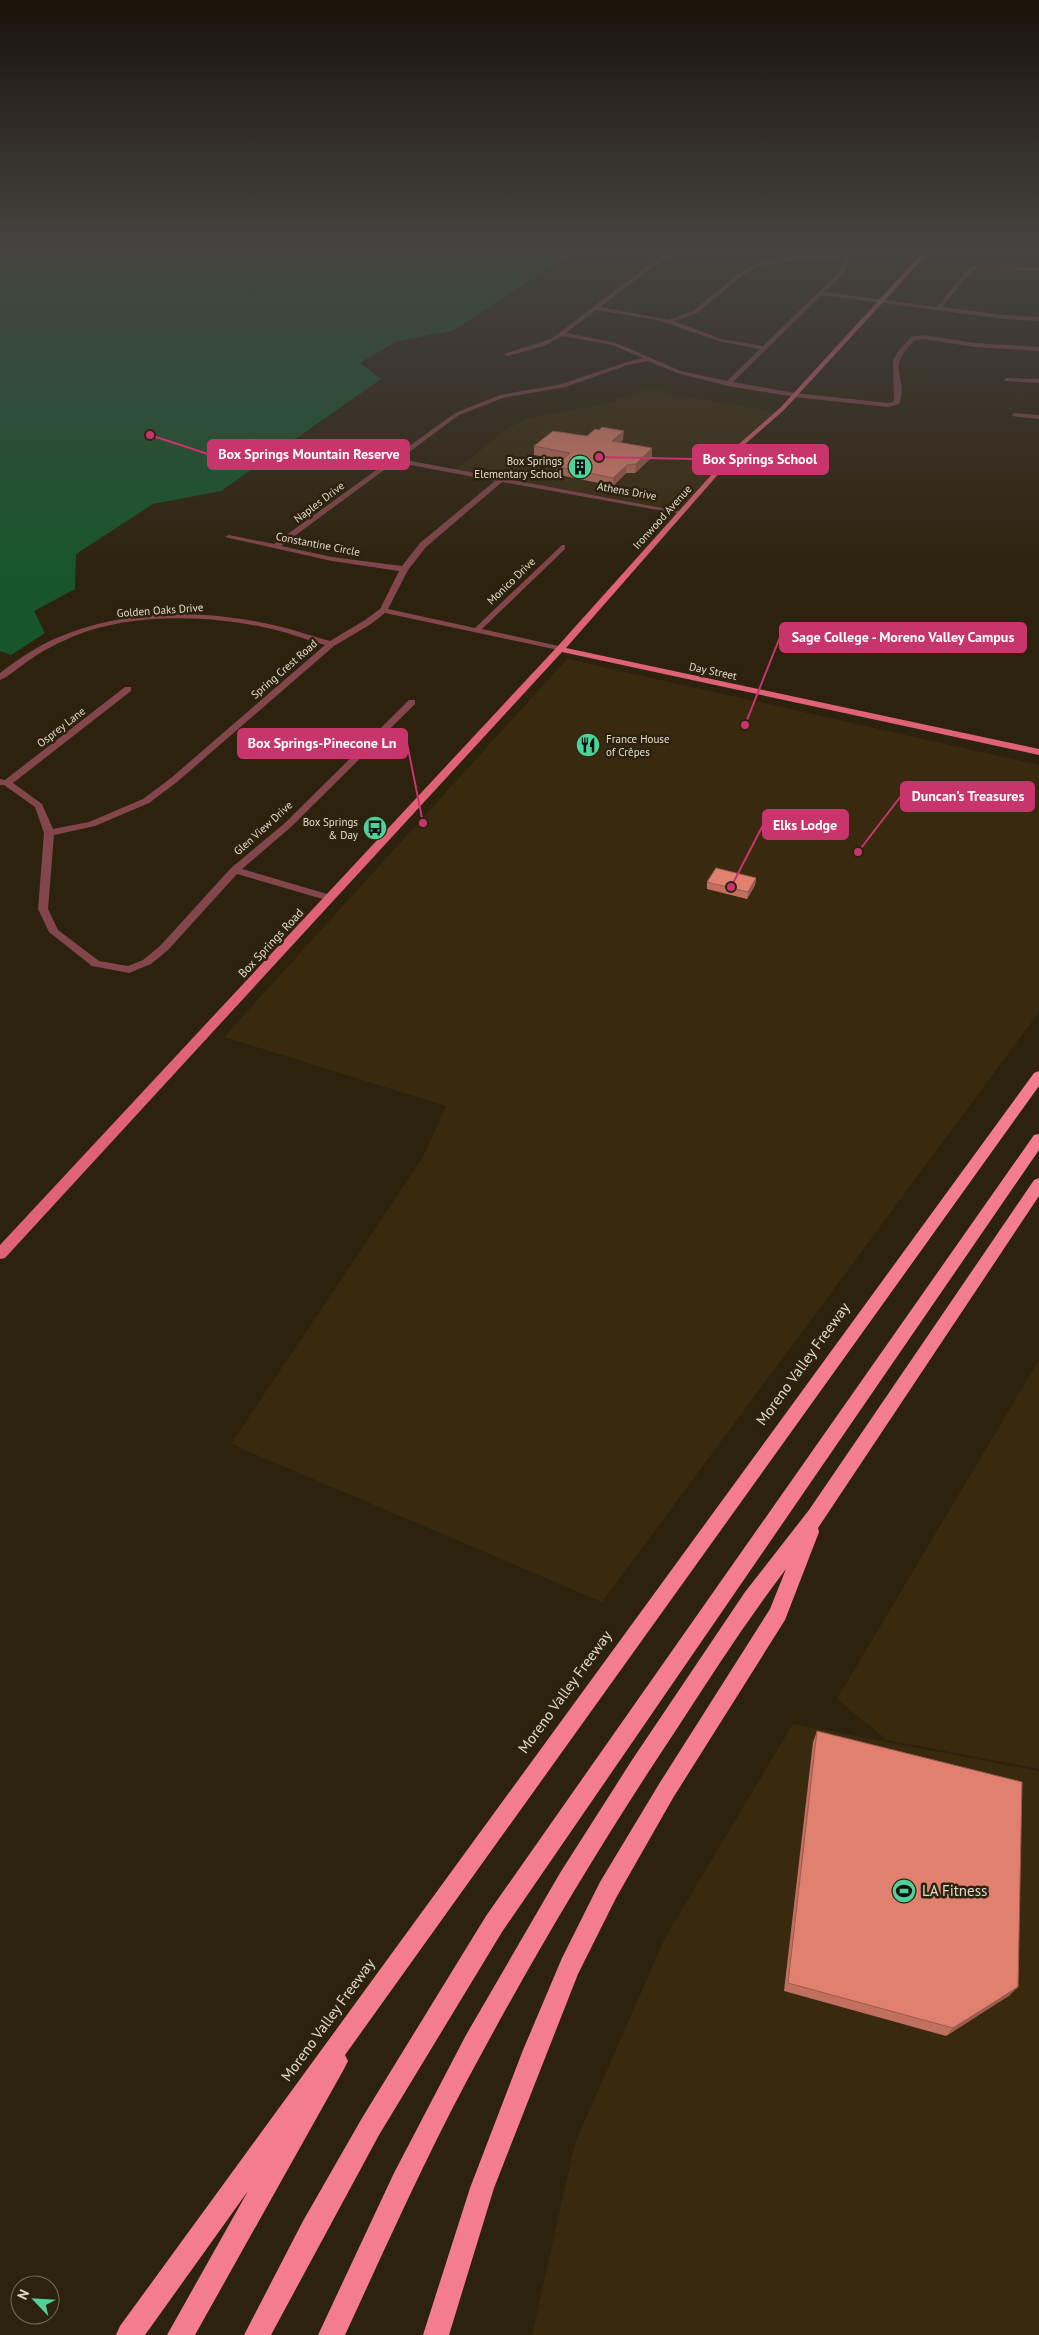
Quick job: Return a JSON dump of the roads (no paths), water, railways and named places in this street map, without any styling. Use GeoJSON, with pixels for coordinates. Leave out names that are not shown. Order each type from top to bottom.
{"type":"FeatureCollection","features":[{"type":"Feature","properties":{"kind":"highway","name":"Moreno Valley Freeway"},"geometry":{"type":"LineString","coordinates":[[128,2335],[1039,1076]]}},
{"type":"Feature","properties":{"kind":"highway"},"geometry":{"type":"LineString","coordinates":[[257,2335],[361,2142],[435,2016],[494,1924],[1039,1139]]}},
{"type":"Feature","properties":{"kind":"highway"},"geometry":{"type":"LineString","coordinates":[[331,2335],[403,2182],[474,2043],[568,1881],[639,1767],[752,1598],[816,1516],[1039,1184]]}},
{"type":"Feature","properties":{"kind":"highway"},"geometry":{"type":"LineString","coordinates":[[436,2335],[482,2188],[535,2050],[570,1966],[608,1890],[666,1790],[778,1614],[816,1516]]}},
{"type":"Feature","properties":{"kind":"highway"},"geometry":{"type":"LineString","coordinates":[[180,2335],[376,1993]]}},
{"type":"Feature","properties":{"kind":"main road","name":"Ironwood Avenue"},"geometry":{"type":"LineString","coordinates":[[560,649],[741,445],[795,395],[828,359]]}},
{"type":"Feature","properties":{"kind":"main road","name":"Day Street"},"geometry":{"type":"LineString","coordinates":[[560,649],[1039,752]]}},
{"type":"Feature","properties":{"kind":"main road","name":"Box Springs Road"},"geometry":{"type":"LineString","coordinates":[[0,1254],[560,649]]}},
{"type":"Feature","properties":{"kind":"street"},"geometry":{"type":"LineString","coordinates":[[648,359],[690,376],[728,384],[869,404],[896,404],[899,398],[895,372],[897,359]]}},
{"type":"Feature","properties":{"kind":"street","name":"Naples Drive"},"geometry":{"type":"LineString","coordinates":[[275,547],[450,418],[477,404],[502,396],[564,386],[626,364],[648,359]]}},
{"type":"Feature","properties":{"kind":"street"},"geometry":{"type":"LineString","coordinates":[[728,384],[753,359]]}},
{"type":"Feature","properties":{"kind":"street"},"geometry":{"type":"LineString","coordinates":[[1006,380],[1039,381]]}},
{"type":"Feature","properties":{"kind":"street"},"geometry":{"type":"LineString","coordinates":[[1014,415],[1039,416]]}},
{"type":"Feature","properties":{"kind":"street","name":"Athens Drive"},"geometry":{"type":"LineString","coordinates":[[393,460],[680,512]]}},
{"type":"Feature","properties":{"kind":"street","name":"Spring Crest Road"},"geometry":{"type":"LineString","coordinates":[[49,833],[92,824],[117,815],[146,801],[174,780],[331,644],[368,622],[383,610],[404,569],[423,545],[500,480]]}},
{"type":"Feature","properties":{"kind":"street","name":"Constantine Circle"},"geometry":{"type":"LineString","coordinates":[[229,537],[355,563],[404,569]]}},
{"type":"Feature","properties":{"kind":"street","name":"Monico Drive"},"geometry":{"type":"LineString","coordinates":[[477,630],[562,547]]}},
{"type":"Feature","properties":{"kind":"street","name":"Day Street"},"geometry":{"type":"LineString","coordinates":[[383,610],[560,649]]}},
{"type":"Feature","properties":{"kind":"street","name":"Golden Oaks Drive"},"geometry":{"type":"LineString","coordinates":[[0,677],[48,645],[75,633],[131,621],[201,617],[231,619],[256,623],[331,644]]}},
{"type":"Feature","properties":{"kind":"street","name":"Osprey Lane"},"geometry":{"type":"LineString","coordinates":[[3,783],[128,689]]}},
{"type":"Feature","properties":{"kind":"street","name":"Glen View Drive"},"geometry":{"type":"LineString","coordinates":[[49,833],[43,909],[54,932],[96,964],[129,970],[147,962],[164,948],[235,870],[288,824],[412,702]]}},
{"type":"Feature","properties":{"kind":"street"},"geometry":{"type":"LineString","coordinates":[[3,783],[39,806],[49,833]]}},
{"type":"Feature","properties":{"kind":"street"},"geometry":{"type":"LineString","coordinates":[[235,870],[330,898]]}},
{"type":"Feature","properties":{"kind":"place","name":"Box Springs Mountain Reserve"},"geometry":{"type":"Point","coordinates":[150,435]}},
{"type":"Feature","properties":{"kind":"place","name":"Box Springs School"},"geometry":{"type":"Point","coordinates":[599,457]}},
{"type":"Feature","properties":{"kind":"place","name":"Box Springs Elementary School"},"geometry":{"type":"Point","coordinates":[580,467]}},
{"type":"Feature","properties":{"kind":"place","name":"Sage College - Moreno Valley Campus"},"geometry":{"type":"Point","coordinates":[745,725]}},
{"type":"Feature","properties":{"kind":"place","name":"France House of Crêpes"},"geometry":{"type":"Point","coordinates":[588,745]}},
{"type":"Feature","properties":{"kind":"place","name":"Box Springs-Pinecone Ln"},"geometry":{"type":"Point","coordinates":[423,823]}},
{"type":"Feature","properties":{"kind":"place","name":"Box Springs & Day"},"geometry":{"type":"Point","coordinates":[375,828]}},
{"type":"Feature","properties":{"kind":"place","name":"Duncan’s Treasures"},"geometry":{"type":"Point","coordinates":[858,852]}},
{"type":"Feature","properties":{"kind":"place","name":"Elks Lodge"},"geometry":{"type":"Point","coordinates":[731,887]}},
{"type":"Feature","properties":{"kind":"place","name":"LA Fitness"},"geometry":{"type":"Point","coordinates":[904,1891]}}]}
